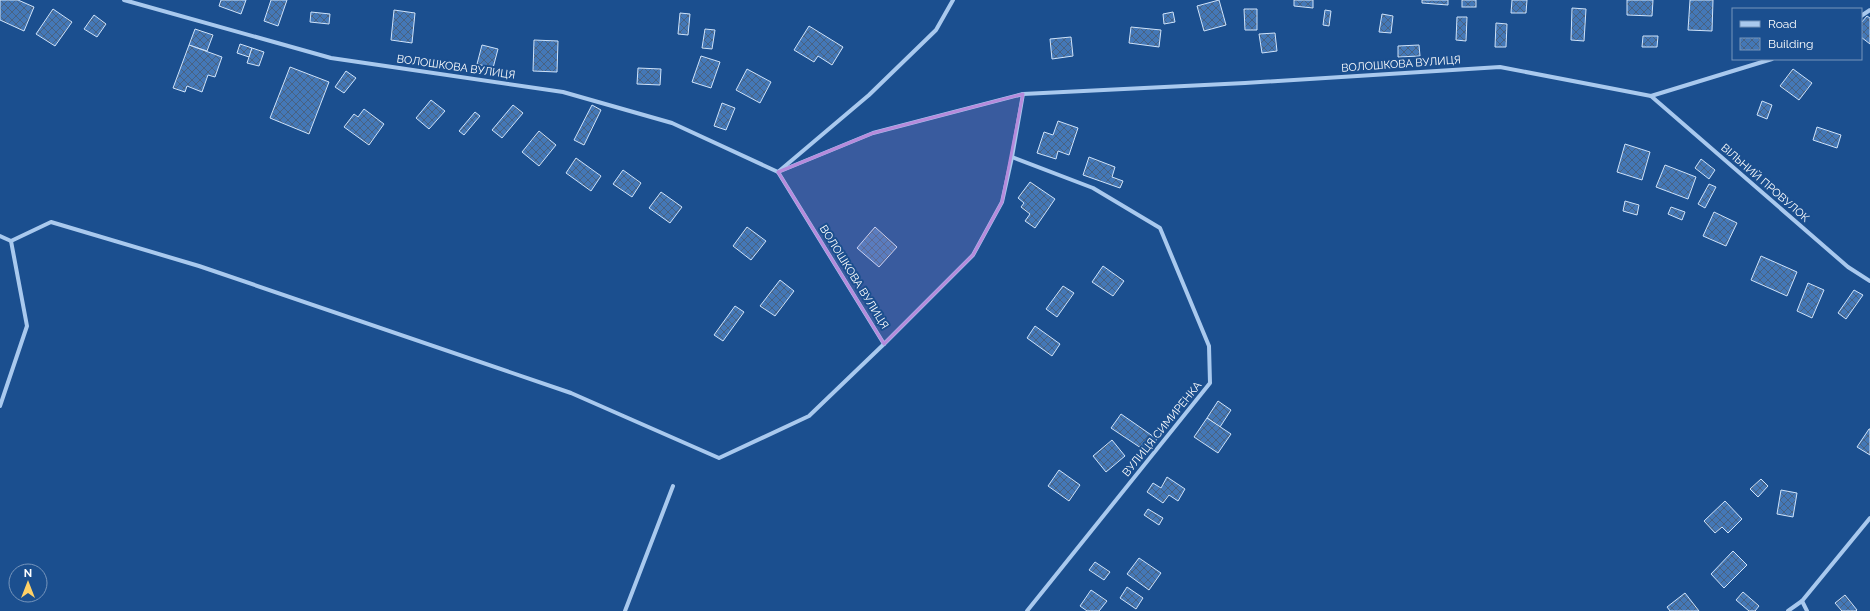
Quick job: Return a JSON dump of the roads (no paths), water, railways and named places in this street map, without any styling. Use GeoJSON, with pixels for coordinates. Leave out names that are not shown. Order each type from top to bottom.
{"type":"FeatureCollection","features":[{"type":"Feature","properties":{"kind":"street","name":"ВОЛОШКОВА ВУЛИЦЯ"},"geometry":{"type":"LineString","coordinates":[[124,0],[331,58],[564,92],[672,123],[778,172],[884,344],[973,255],[1002,202],[1012,157],[1023,94]]}},
{"type":"Feature","properties":{"kind":"street"},"geometry":{"type":"LineString","coordinates":[[778,172],[870,95],[936,30],[953,0]]}},
{"type":"Feature","properties":{"kind":"street","name":"ВОЛОШКОВА ВУЛИЦЯ"},"geometry":{"type":"LineString","coordinates":[[778,172],[873,133],[1023,94],[1244,83],[1500,67],[1650,96],[1769,60]]}},
{"type":"Feature","properties":{"kind":"street","name":"ВІЛЬНИЙ ПРОВУЛОК"},"geometry":{"type":"LineString","coordinates":[[1650,96],[1848,267],[1870,281]]}},
{"type":"Feature","properties":{"kind":"street","name":"ВУЛИЦЯ СИМИРЕНКА"},"geometry":{"type":"LineString","coordinates":[[1012,157],[1093,188],[1160,228],[1209,346],[1210,383],[1027,611]]}},
{"type":"Feature","properties":{"kind":"street"},"geometry":{"type":"LineString","coordinates":[[0,236],[11,241],[51,222],[199,266],[570,393],[719,458],[809,416],[884,344]]}},
{"type":"Feature","properties":{"kind":"street"},"geometry":{"type":"LineString","coordinates":[[0,406],[27,326],[11,241]]}},
{"type":"Feature","properties":{"kind":"street"},"geometry":{"type":"LineString","coordinates":[[625,611],[673,486]]}},
{"type":"Feature","properties":{"kind":"street"},"geometry":{"type":"LineString","coordinates":[[1788,611],[1802,601],[1870,518]]}},
{"type":"Feature","properties":{"kind":"street"},"geometry":{"type":"LineString","coordinates":[[1802,601],[1807,611]]}}]}
